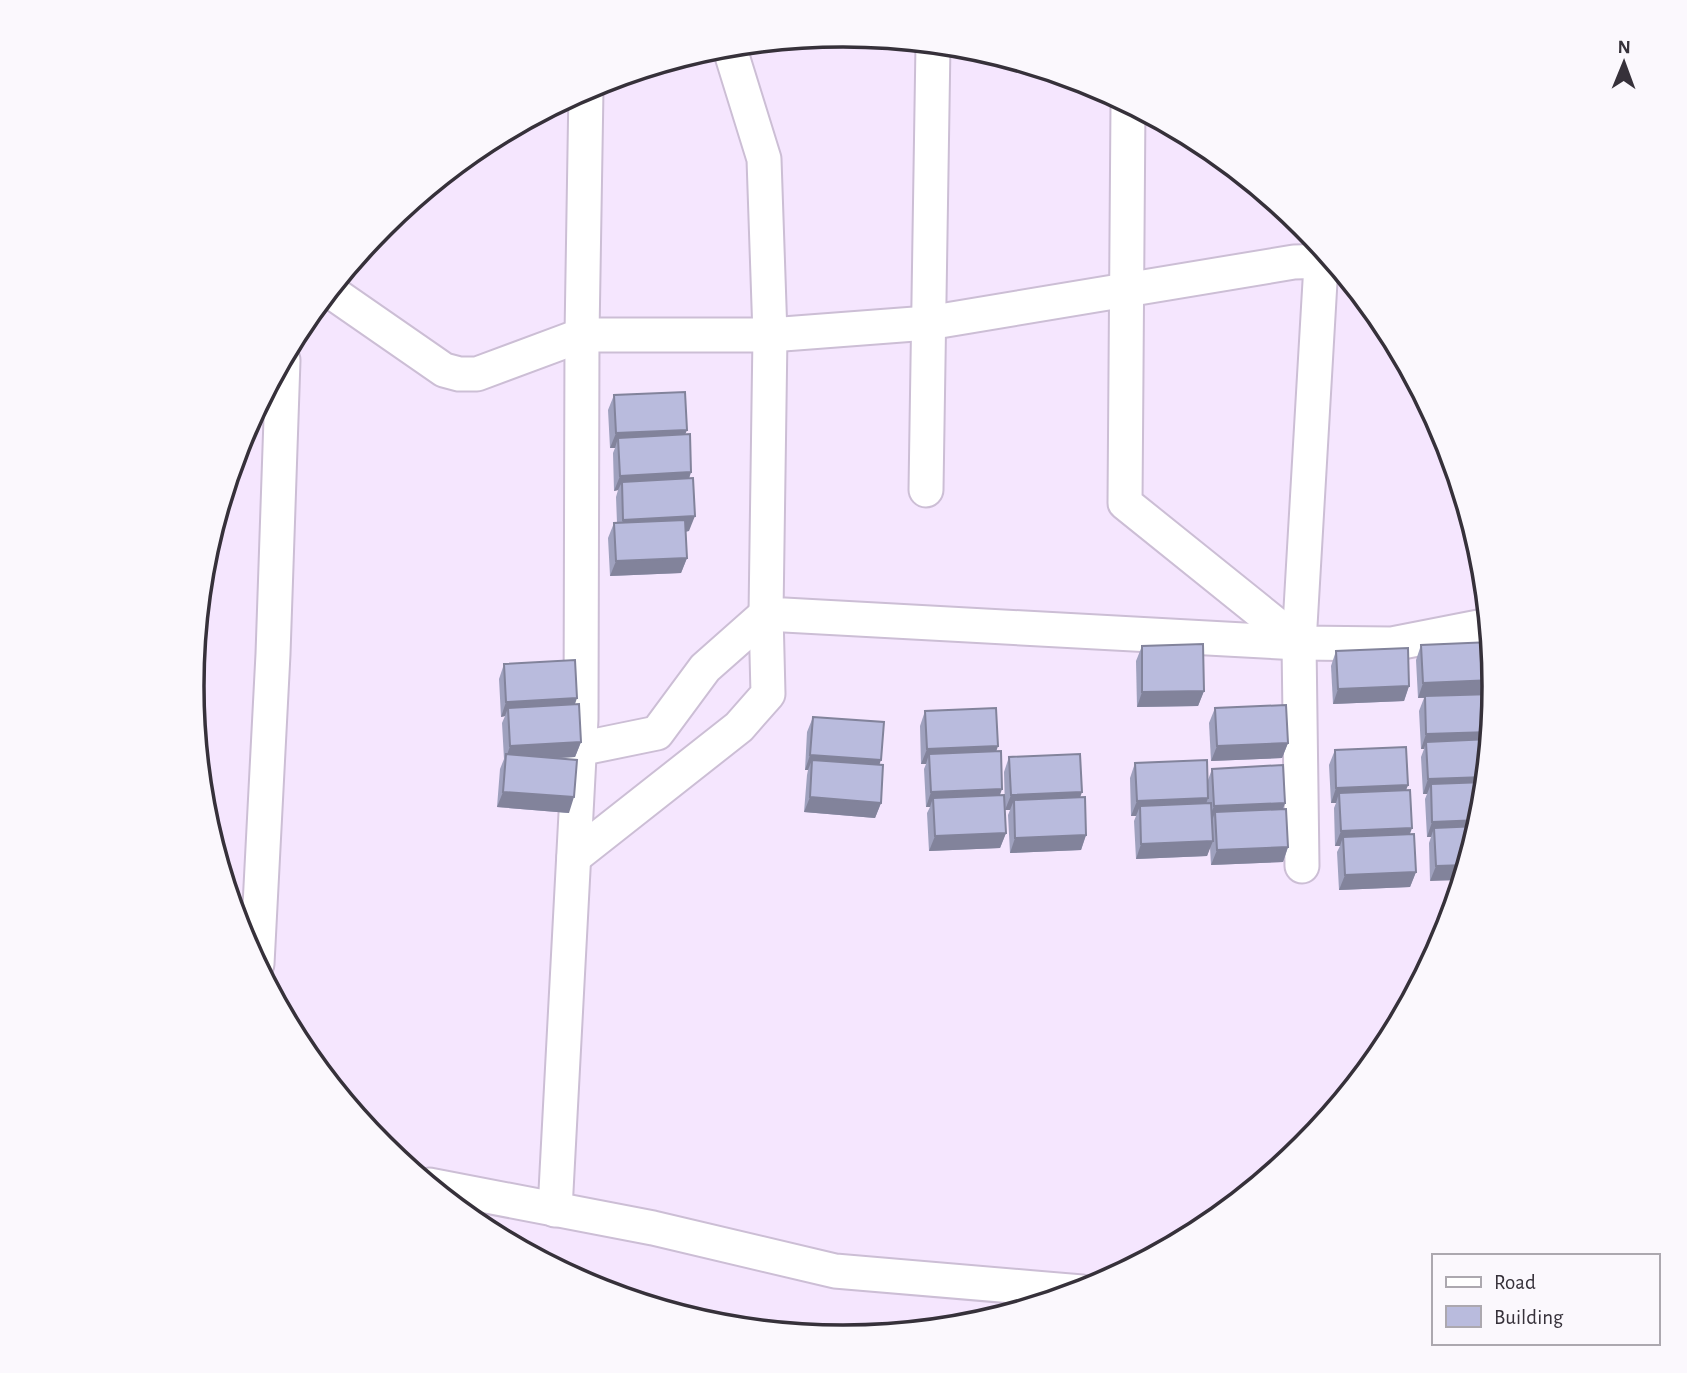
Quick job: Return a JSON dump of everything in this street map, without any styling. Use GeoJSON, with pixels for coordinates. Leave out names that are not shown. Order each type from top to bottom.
{"type":"FeatureCollection","features":[{"type":"Feature","properties":{"kind":"street"},"geometry":{"type":"LineString","coordinates":[[926,490],[933,54]]}},
{"type":"Feature","properties":{"kind":"street"},"geometry":{"type":"LineString","coordinates":[[574,857],[739,727],[768,694],[766,614],[769,335],[764,159],[733,58]]}},
{"type":"Feature","properties":{"kind":"street"},"geometry":{"type":"LineString","coordinates":[[555,1210],[579,749],[586,102]]}},
{"type":"Feature","properties":{"kind":"street"},"geometry":{"type":"LineString","coordinates":[[1128,114],[1125,503],[1298,643]]}},
{"type":"Feature","properties":{"kind":"street"},"geometry":{"type":"LineString","coordinates":[[337,296],[444,370],[459,374],[477,374],[582,335],[769,335],[928,323],[1318,258]]}},
{"type":"Feature","properties":{"kind":"street"},"geometry":{"type":"LineString","coordinates":[[1303,866],[1298,643],[1325,267]]}},
{"type":"Feature","properties":{"kind":"street"},"geometry":{"type":"LineString","coordinates":[[258,942],[273,654],[282,381]]}},
{"type":"Feature","properties":{"kind":"street"},"geometry":{"type":"LineString","coordinates":[[579,749],[657,733],[705,668],[766,614],[1298,643],[1392,644],[1479,627]]}},
{"type":"Feature","properties":{"kind":"street"},"geometry":{"type":"LineString","coordinates":[[657,733],[681,771]]}},
{"type":"Feature","properties":{"kind":"street"},"geometry":{"type":"LineString","coordinates":[[450,1191],[653,1228],[835,1271],[1055,1290]]}},
{"type":"Feature","properties":{"kind":"building"},"geometry":{"type":"Polygon","coordinates":[[[685,392],[687,430],[616,433],[614,395],[685,392]]]}},
{"type":"Feature","properties":{"kind":"building"},"geometry":{"type":"Polygon","coordinates":[[[690,434],[691,472],[620,476],[618,438],[690,434]]]}},
{"type":"Feature","properties":{"kind":"building"},"geometry":{"type":"Polygon","coordinates":[[[693,478],[695,516],[623,520],[622,482],[693,478]]]}},
{"type":"Feature","properties":{"kind":"building"},"geometry":{"type":"Polygon","coordinates":[[[685,520],[687,558],[616,561],[614,523],[685,520]]]}},
{"type":"Feature","properties":{"kind":"building"},"geometry":{"type":"Polygon","coordinates":[[[1481,642],[1483,680],[1423,683],[1421,645],[1481,642]]]}},
{"type":"Feature","properties":{"kind":"building"},"geometry":{"type":"Polygon","coordinates":[[[1203,644],[1204,691],[1142,692],[1142,646],[1203,644]]]}},
{"type":"Feature","properties":{"kind":"building"},"geometry":{"type":"Polygon","coordinates":[[[1408,648],[1409,686],[1338,689],[1336,651],[1408,648]]]}},
{"type":"Feature","properties":{"kind":"building"},"geometry":{"type":"Polygon","coordinates":[[[575,660],[577,698],[506,702],[504,664],[575,660]]]}},
{"type":"Feature","properties":{"kind":"building"},"geometry":{"type":"Polygon","coordinates":[[[1483,694],[1481,732],[1426,734],[1425,696],[1483,694]]]}},
{"type":"Feature","properties":{"kind":"building"},"geometry":{"type":"Polygon","coordinates":[[[579,704],[581,742],[510,746],[508,708],[579,704]]]}},
{"type":"Feature","properties":{"kind":"building"},"geometry":{"type":"Polygon","coordinates":[[[1286,705],[1288,743],[1217,746],[1215,708],[1286,705]]]}},
{"type":"Feature","properties":{"kind":"building"},"geometry":{"type":"Polygon","coordinates":[[[996,708],[998,746],[927,749],[925,711],[996,708]]]}},
{"type":"Feature","properties":{"kind":"building"},"geometry":{"type":"Polygon","coordinates":[[[813,717],[884,722],[881,760],[810,755],[813,717]]]}},
{"type":"Feature","properties":{"kind":"building"},"geometry":{"type":"Polygon","coordinates":[[[1480,739],[1476,777],[1428,779],[1426,742],[1480,739]]]}},
{"type":"Feature","properties":{"kind":"building"},"geometry":{"type":"Polygon","coordinates":[[[1406,747],[1408,785],[1336,788],[1335,750],[1406,747]]]}},
{"type":"Feature","properties":{"kind":"building"},"geometry":{"type":"Polygon","coordinates":[[[1001,751],[1002,789],[931,792],[929,754],[1001,751]]]}},
{"type":"Feature","properties":{"kind":"building"},"geometry":{"type":"Polygon","coordinates":[[[506,754],[577,760],[574,797],[503,792],[506,754]]]}},
{"type":"Feature","properties":{"kind":"building"},"geometry":{"type":"Polygon","coordinates":[[[1080,754],[1082,792],[1011,795],[1009,757],[1080,754]]]}},
{"type":"Feature","properties":{"kind":"building"},"geometry":{"type":"Polygon","coordinates":[[[812,760],[883,765],[881,803],[810,797],[812,760]]]}},
{"type":"Feature","properties":{"kind":"building"},"geometry":{"type":"Polygon","coordinates":[[[1207,760],[1208,798],[1137,801],[1135,763],[1207,760]]]}},
{"type":"Feature","properties":{"kind":"building"},"geometry":{"type":"Polygon","coordinates":[[[1283,765],[1285,803],[1214,806],[1212,769],[1283,765]]]}},
{"type":"Feature","properties":{"kind":"building"},"geometry":{"type":"Polygon","coordinates":[[[1475,782],[1468,821],[1432,822],[1431,784],[1475,782]]]}},
{"type":"Feature","properties":{"kind":"building"},"geometry":{"type":"Polygon","coordinates":[[[1410,790],[1412,828],[1341,831],[1339,793],[1410,790]]]}},
{"type":"Feature","properties":{"kind":"building"},"geometry":{"type":"Polygon","coordinates":[[[1004,795],[1006,833],[935,836],[933,798],[1004,795]]]}},
{"type":"Feature","properties":{"kind":"building"},"geometry":{"type":"Polygon","coordinates":[[[1085,797],[1086,835],[1015,838],[1014,800],[1085,797]]]}},
{"type":"Feature","properties":{"kind":"building"},"geometry":{"type":"Polygon","coordinates":[[[1211,803],[1213,841],[1141,844],[1140,806],[1211,803]]]}},
{"type":"Feature","properties":{"kind":"building"},"geometry":{"type":"Polygon","coordinates":[[[1286,809],[1288,847],[1217,850],[1215,812],[1286,809]]]}},
{"type":"Feature","properties":{"kind":"building"},"geometry":{"type":"Polygon","coordinates":[[[1467,827],[1457,865],[1436,866],[1434,828],[1467,827]]]}},
{"type":"Feature","properties":{"kind":"building"},"geometry":{"type":"Polygon","coordinates":[[[1414,834],[1416,872],[1345,875],[1343,837],[1414,834]]]}}]}
